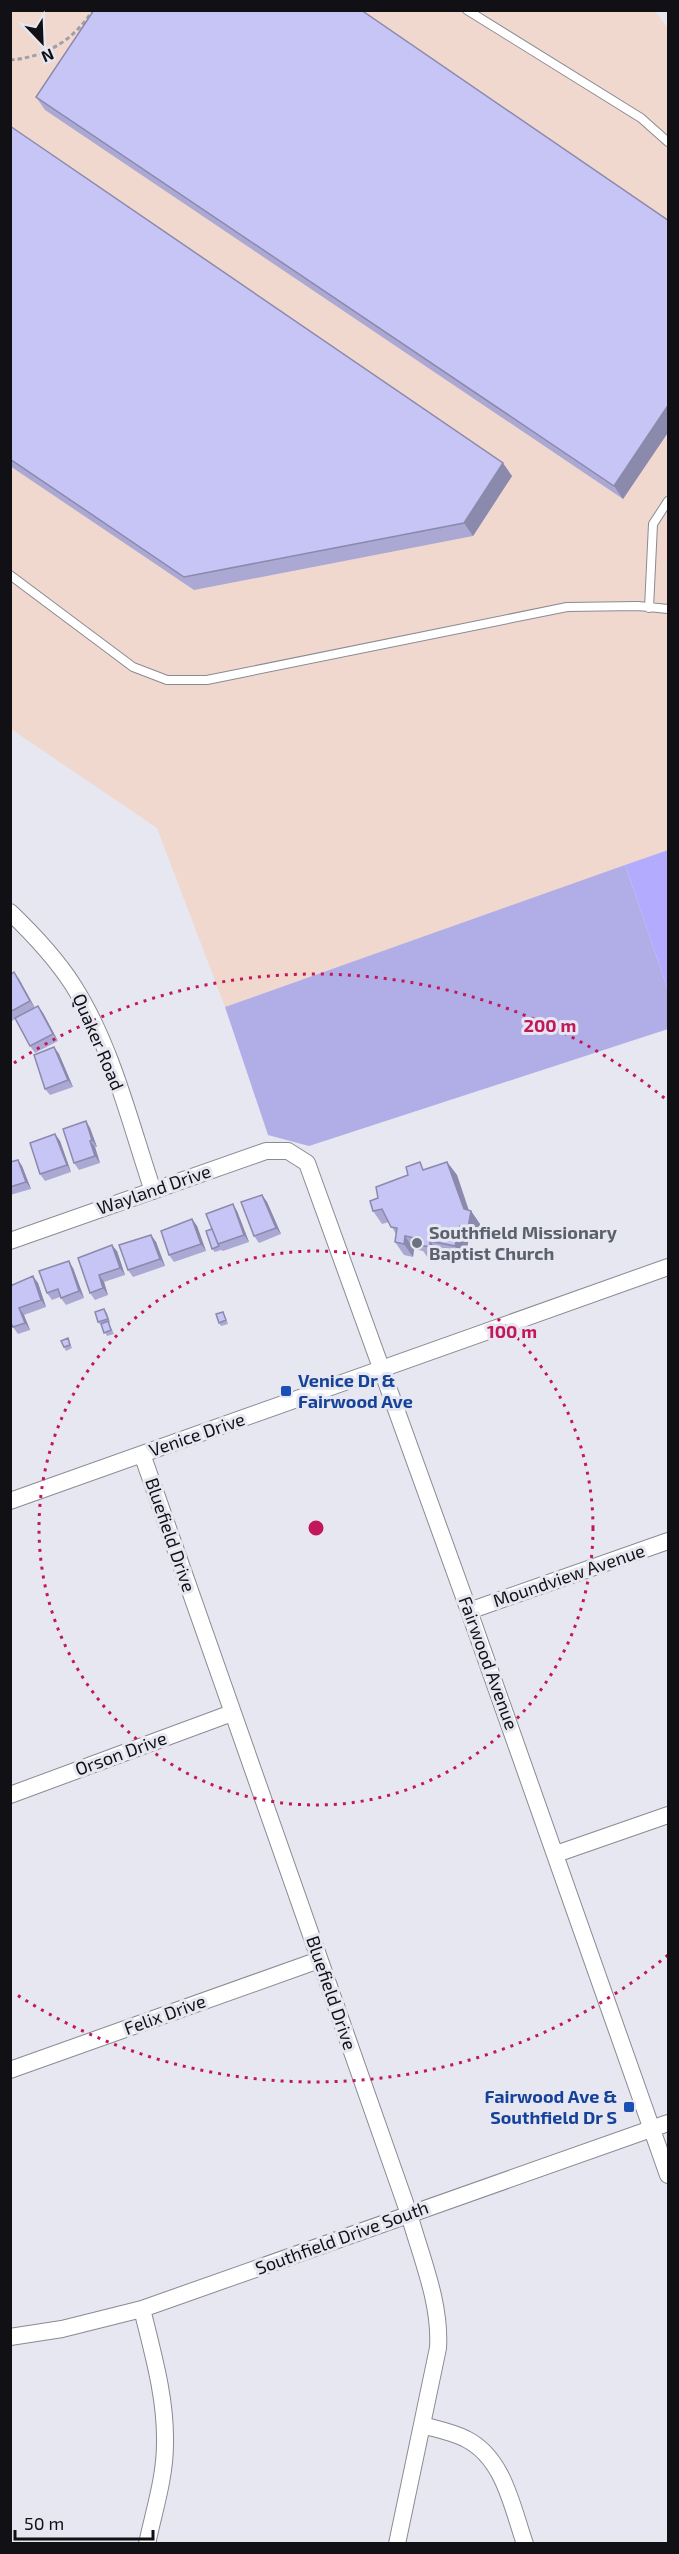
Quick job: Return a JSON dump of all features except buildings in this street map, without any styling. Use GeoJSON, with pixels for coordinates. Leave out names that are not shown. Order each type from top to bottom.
{"type":"FeatureCollection","features":[{"type":"Feature","properties":{"kind":"street","name":"Quaker Road"},"geometry":{"type":"LineString","coordinates":[[10,912],[58,963],[84,1004],[103,1045],[153,1191]]}},
{"type":"Feature","properties":{"kind":"street","name":"Wayland Drive"},"geometry":{"type":"LineString","coordinates":[[10,1241],[266,1151],[288,1151],[299,1155]]}},
{"type":"Feature","properties":{"kind":"street","name":"Fairwood Avenue"},"geometry":{"type":"LineString","coordinates":[[299,1155],[307,1163],[316,1183],[556,1854],[660,2126],[669,2175]]}},
{"type":"Feature","properties":{"kind":"street","name":"Venice Drive"},"geometry":{"type":"LineString","coordinates":[[10,1501],[669,1267]]}},
{"type":"Feature","properties":{"kind":"street","name":"Bluefield Drive"},"geometry":{"type":"LineString","coordinates":[[142,1454],[409,2214],[439,2330],[397,2544]]}},
{"type":"Feature","properties":{"kind":"street","name":"Moundview Avenue"},"geometry":{"type":"LineString","coordinates":[[469,1611],[669,1541]]}},
{"type":"Feature","properties":{"kind":"street","name":"Orson Drive"},"geometry":{"type":"LineString","coordinates":[[10,1795],[232,1713]]}},
{"type":"Feature","properties":{"kind":"street"},"geometry":{"type":"LineString","coordinates":[[556,1854],[669,1815]]}},
{"type":"Feature","properties":{"kind":"street","name":"Felix Drive"},"geometry":{"type":"LineString","coordinates":[[10,2070],[319,1960]]}},
{"type":"Feature","properties":{"kind":"street","name":"Southfield Drive South"},"geometry":{"type":"LineString","coordinates":[[10,2337],[62,2329],[142,2309],[660,2126]]}},
{"type":"Feature","properties":{"kind":"street"},"geometry":{"type":"LineString","coordinates":[[142,2309],[159,2378],[165,2417],[165,2447],[147,2544]]}},
{"type":"Feature","properties":{"kind":"street"},"geometry":{"type":"LineString","coordinates":[[422,2425],[467,2439],[487,2455],[501,2476],[525,2544]]}},
{"type":"Feature","properties":{"kind":"lane"},"geometry":{"type":"LineString","coordinates":[[467,10],[641,117],[669,142]]}},
{"type":"Feature","properties":{"kind":"lane"},"geometry":{"type":"LineString","coordinates":[[649,608],[653,524],[669,501]]}},
{"type":"Feature","properties":{"kind":"lane"},"geometry":{"type":"LineString","coordinates":[[10,575],[134,667],[167,680],[207,680],[567,607],[669,609]]}},
{"type":"Feature","properties":{"kind":"path"},"geometry":{"type":"LineString","coordinates":[[10,60],[55,50],[87,20],[93,10]]}},
{"type":"Feature","properties":{"kind":"shaded area"},"geometry":{"type":"Polygon","coordinates":[[[10,11],[655,11],[668,28],[668,850],[225,1007],[157,828],[11,729],[10,11]]]}},
{"type":"Feature","properties":{"kind":"shaded area"},"geometry":{"type":"Polygon","coordinates":[[[668,850],[668,990],[625,865],[668,850]]]}},
{"type":"Feature","properties":{"kind":"shaded area"},"geometry":{"type":"Polygon","coordinates":[[[625,865],[668,990],[668,1029],[309,1146],[268,1135],[225,1007],[625,865]]]}},
{"type":"Feature","properties":{"kind":"place","name":"Southfield Missionary Baptist Church"},"geometry":{"type":"Point","coordinates":[417,1243]}},
{"type":"Feature","properties":{"kind":"place","name":"Venice Dr & Fairwood Ave"},"geometry":{"type":"Point","coordinates":[286,1391]}},
{"type":"Feature","properties":{"kind":"place","name":"Fairwood Ave & Southfield Dr S"},"geometry":{"type":"Point","coordinates":[629,2107]}}]}
